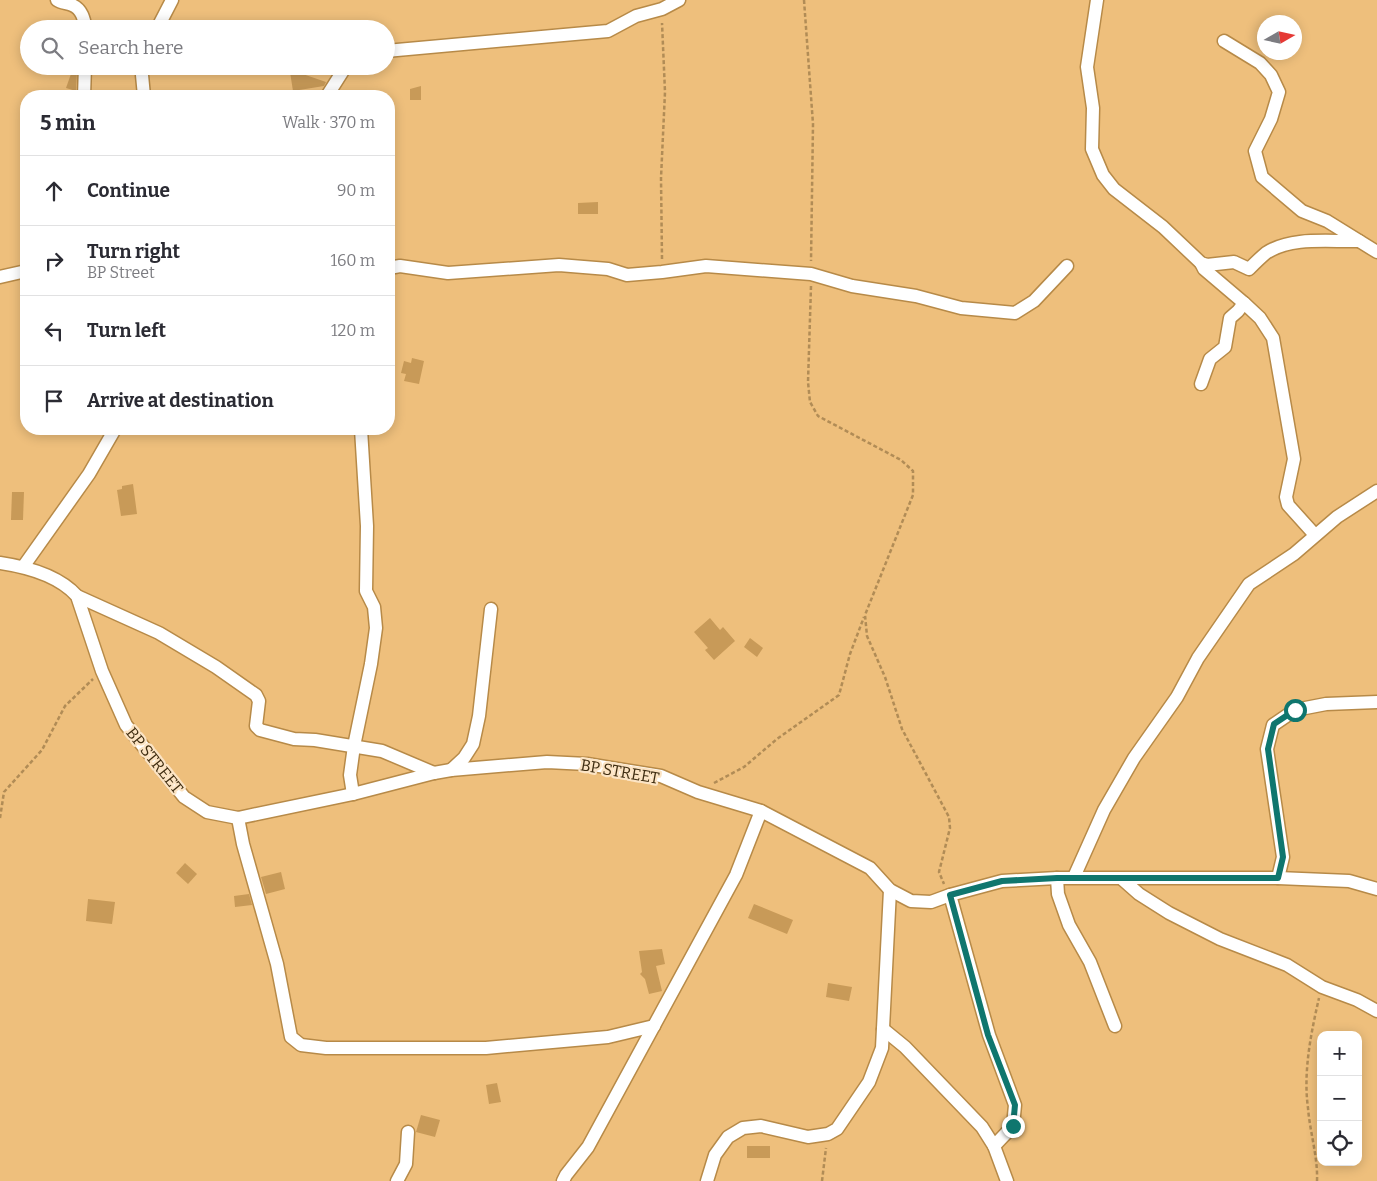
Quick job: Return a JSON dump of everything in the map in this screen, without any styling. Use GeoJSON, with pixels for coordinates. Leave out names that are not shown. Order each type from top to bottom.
{"type":"FeatureCollection","features":[{"type":"Feature","properties":{"kind":"street"},"geometry":{"type":"LineString","coordinates":[[57,0],[74,6],[83,14],[84,20]]}},
{"type":"Feature","properties":{"kind":"street"},"geometry":{"type":"LineString","coordinates":[[162,20],[172,0]]}},
{"type":"Feature","properties":{"kind":"street"},"geometry":{"type":"LineString","coordinates":[[395,50],[608,31],[636,16],[662,9],[679,0]]}},
{"type":"Feature","properties":{"kind":"street"},"geometry":{"type":"LineString","coordinates":[[1097,0],[1087,67],[1093,108],[1092,149],[1103,175],[1114,189],[1162,227],[1202,263],[1207,265],[1234,262],[1249,270],[1266,254],[1280,246],[1296,242],[1359,241]]}},
{"type":"Feature","properties":{"kind":"street"},"geometry":{"type":"LineString","coordinates":[[1224,41],[1260,63],[1271,75],[1279,92],[1271,119],[1255,151],[1262,177],[1302,212],[1327,221],[1377,252]]}},
{"type":"Feature","properties":{"kind":"street"},"geometry":{"type":"LineString","coordinates":[[84,90],[85,75]]}},
{"type":"Feature","properties":{"kind":"street"},"geometry":{"type":"LineString","coordinates":[[142,75],[143,90]]}},
{"type":"Feature","properties":{"kind":"street"},"geometry":{"type":"LineString","coordinates":[[331,90],[340,75]]}},
{"type":"Feature","properties":{"kind":"street"},"geometry":{"type":"LineString","coordinates":[[1202,263],[1204,269],[1244,302],[1260,318],[1272,338],[1294,459],[1286,496],[1288,505],[1315,535]]}},
{"type":"Feature","properties":{"kind":"street"},"geometry":{"type":"LineString","coordinates":[[395,267],[448,273],[559,266],[608,269],[628,275],[706,266],[811,274],[852,286],[916,296],[961,308],[1015,313],[1034,300],[1067,266]]}},
{"type":"Feature","properties":{"kind":"street"},"geometry":{"type":"LineString","coordinates":[[0,277],[20,272]]}},
{"type":"Feature","properties":{"kind":"street"},"geometry":{"type":"LineString","coordinates":[[1201,384],[1210,358],[1225,347],[1230,318],[1244,302]]}},
{"type":"Feature","properties":{"kind":"street"},"geometry":{"type":"LineString","coordinates":[[23,567],[89,474],[112,435]]}},
{"type":"Feature","properties":{"kind":"street"},"geometry":{"type":"LineString","coordinates":[[353,794],[350,775],[354,746],[371,664],[376,628],[374,606],[366,591],[367,526],[361,435]]}},
{"type":"Feature","properties":{"kind":"street"},"geometry":{"type":"LineString","coordinates":[[1074,877],[1104,810],[1134,758],[1177,697],[1198,658],[1249,584],[1294,554],[1337,517],[1377,490]]}},
{"type":"Feature","properties":{"kind":"street"},"geometry":{"type":"LineString","coordinates":[[0,563],[23,567],[54,579],[69,587],[77,596],[159,633],[216,667],[256,695],[259,701],[256,726],[260,730],[294,738],[354,746],[382,752],[434,772]]}},
{"type":"Feature","properties":{"kind":"street","name":"BP STREET"},"geometry":{"type":"LineString","coordinates":[[77,596],[102,671],[126,725],[184,797],[207,812],[238,818],[353,794],[434,772],[547,762],[587,764],[661,776],[698,792],[761,811],[870,868],[890,890],[911,902],[931,902],[1002,881],[1074,877],[1122,879],[1278,878],[1349,881],[1377,890]]}},
{"type":"Feature","properties":{"kind":"street"},"geometry":{"type":"LineString","coordinates":[[451,770],[464,758],[473,744],[479,716],[491,609]]}},
{"type":"Feature","properties":{"kind":"street"},"geometry":{"type":"LineString","coordinates":[[1278,878],[1283,857],[1268,749],[1274,724],[1295,710],[1326,704],[1377,702]]}},
{"type":"Feature","properties":{"kind":"street"},"geometry":{"type":"LineString","coordinates":[[563,1181],[588,1147],[736,875],[761,811]]}},
{"type":"Feature","properties":{"kind":"street"},"geometry":{"type":"LineString","coordinates":[[238,818],[243,844],[277,964],[291,1037],[301,1045],[326,1048],[486,1048],[608,1037],[654,1026]]}},
{"type":"Feature","properties":{"kind":"street"},"geometry":{"type":"LineString","coordinates":[[1057,878],[1058,894],[1069,926],[1090,962],[1115,1026]]}},
{"type":"Feature","properties":{"kind":"street"},"geometry":{"type":"LineString","coordinates":[[1122,879],[1139,894],[1169,913],[1220,939],[1287,965],[1322,987],[1357,1000],[1377,1011]]}},
{"type":"Feature","properties":{"kind":"street"},"geometry":{"type":"LineString","coordinates":[[707,1181],[715,1155],[728,1137],[743,1128],[761,1126],[808,1137],[828,1134],[837,1129],[869,1082],[882,1048],[890,890]]}},
{"type":"Feature","properties":{"kind":"street"},"geometry":{"type":"LineString","coordinates":[[950,895],[988,1035],[1015,1105],[1013,1126],[994,1146]]}},
{"type":"Feature","properties":{"kind":"street"},"geometry":{"type":"LineString","coordinates":[[883,1029],[905,1047],[982,1127],[994,1146],[1007,1181]]}},
{"type":"Feature","properties":{"kind":"street"},"geometry":{"type":"LineString","coordinates":[[397,1181],[406,1164],[408,1132]]}},
{"type":"Feature","properties":{"kind":"path"},"geometry":{"type":"LineString","coordinates":[[698,792],[744,767],[777,739],[839,695],[850,654],[913,495],[913,471],[901,460],[818,416],[810,402],[808,382],[813,124],[804,0]]}},
{"type":"Feature","properties":{"kind":"path"},"geometry":{"type":"LineString","coordinates":[[662,9],[665,92],[662,178],[662,272]]}},
{"type":"Feature","properties":{"kind":"path"},"geometry":{"type":"LineString","coordinates":[[865,615],[867,636],[885,677],[902,729],[949,817],[950,828],[939,872],[950,895]]}},
{"type":"Feature","properties":{"kind":"path"},"geometry":{"type":"LineString","coordinates":[[0,818],[4,792],[42,750],[65,706],[102,671]]}},
{"type":"Feature","properties":{"kind":"path"},"geometry":{"type":"LineString","coordinates":[[1317,1181],[1307,1107],[1307,1065],[1314,1020],[1322,987]]}},
{"type":"Feature","properties":{"kind":"path"},"geometry":{"type":"LineString","coordinates":[[822,1181],[828,1134]]}},
{"type":"Feature","properties":{"kind":"building"},"geometry":{"type":"Polygon","coordinates":[[[71,75],[77,75],[76,90],[66,88],[71,75]]]}},
{"type":"Feature","properties":{"kind":"building"},"geometry":{"type":"Polygon","coordinates":[[[290,75],[306,75],[326,82],[324,86],[293,90],[290,75]]]}},
{"type":"Feature","properties":{"kind":"building"},"geometry":{"type":"Polygon","coordinates":[[[421,86],[421,100],[410,100],[410,89],[421,86]]]}},
{"type":"Feature","properties":{"kind":"building"},"geometry":{"type":"Polygon","coordinates":[[[598,202],[598,214],[578,214],[578,203],[598,202]]]}},
{"type":"Feature","properties":{"kind":"building"},"geometry":{"type":"Polygon","coordinates":[[[412,358],[424,361],[419,384],[404,381],[406,374],[401,373],[404,361],[411,363],[412,358]]]}},
{"type":"Feature","properties":{"kind":"building"},"geometry":{"type":"Polygon","coordinates":[[[133,484],[137,514],[121,516],[117,490],[122,489],[122,486],[133,484]]]}},
{"type":"Feature","properties":{"kind":"building"},"geometry":{"type":"Polygon","coordinates":[[[12,492],[24,492],[23,520],[11,520],[12,492]]]}},
{"type":"Feature","properties":{"kind":"building"},"geometry":{"type":"Polygon","coordinates":[[[710,618],[720,630],[723,627],[735,641],[714,660],[705,650],[708,648],[694,632],[710,618]]]}},
{"type":"Feature","properties":{"kind":"building"},"geometry":{"type":"Polygon","coordinates":[[[750,638],[763,648],[757,657],[744,647],[750,638]]]}},
{"type":"Feature","properties":{"kind":"building"},"geometry":{"type":"Polygon","coordinates":[[[185,863],[197,874],[188,884],[176,873],[185,863]]]}},
{"type":"Feature","properties":{"kind":"building"},"geometry":{"type":"Polygon","coordinates":[[[281,872],[285,889],[266,894],[261,877],[281,872]]]}},
{"type":"Feature","properties":{"kind":"building"},"geometry":{"type":"Polygon","coordinates":[[[249,894],[252,905],[235,907],[234,896],[249,894]]]}},
{"type":"Feature","properties":{"kind":"building"},"geometry":{"type":"Polygon","coordinates":[[[88,899],[115,902],[112,924],[86,921],[88,899]]]}},
{"type":"Feature","properties":{"kind":"building"},"geometry":{"type":"Polygon","coordinates":[[[754,904],[793,920],[787,934],[748,918],[754,904]]]}},
{"type":"Feature","properties":{"kind":"building"},"geometry":{"type":"Polygon","coordinates":[[[662,949],[665,964],[656,966],[662,991],[649,994],[645,979],[640,974],[642,972],[639,951],[662,949]]]}},
{"type":"Feature","properties":{"kind":"building"},"geometry":{"type":"Polygon","coordinates":[[[828,983],[852,987],[849,1001],[826,997],[828,983]]]}},
{"type":"Feature","properties":{"kind":"building"},"geometry":{"type":"Polygon","coordinates":[[[497,1083],[501,1102],[489,1104],[486,1085],[497,1083]]]}},
{"type":"Feature","properties":{"kind":"building"},"geometry":{"type":"Polygon","coordinates":[[[421,1115],[440,1120],[435,1137],[416,1132],[421,1115]]]}},
{"type":"Feature","properties":{"kind":"building"},"geometry":{"type":"Polygon","coordinates":[[[747,1146],[770,1146],[770,1158],[747,1158],[747,1146]]]}},
{"type":"Feature","properties":{"kind":"route"},"geometry":{"type":"LineString","coordinates":[[1013,1126],[1015,1105],[988,1035],[950,895],[1002,881],[1074,877],[1122,879],[1278,878],[1283,857],[1268,749],[1274,724],[1295,710]]}}]}
